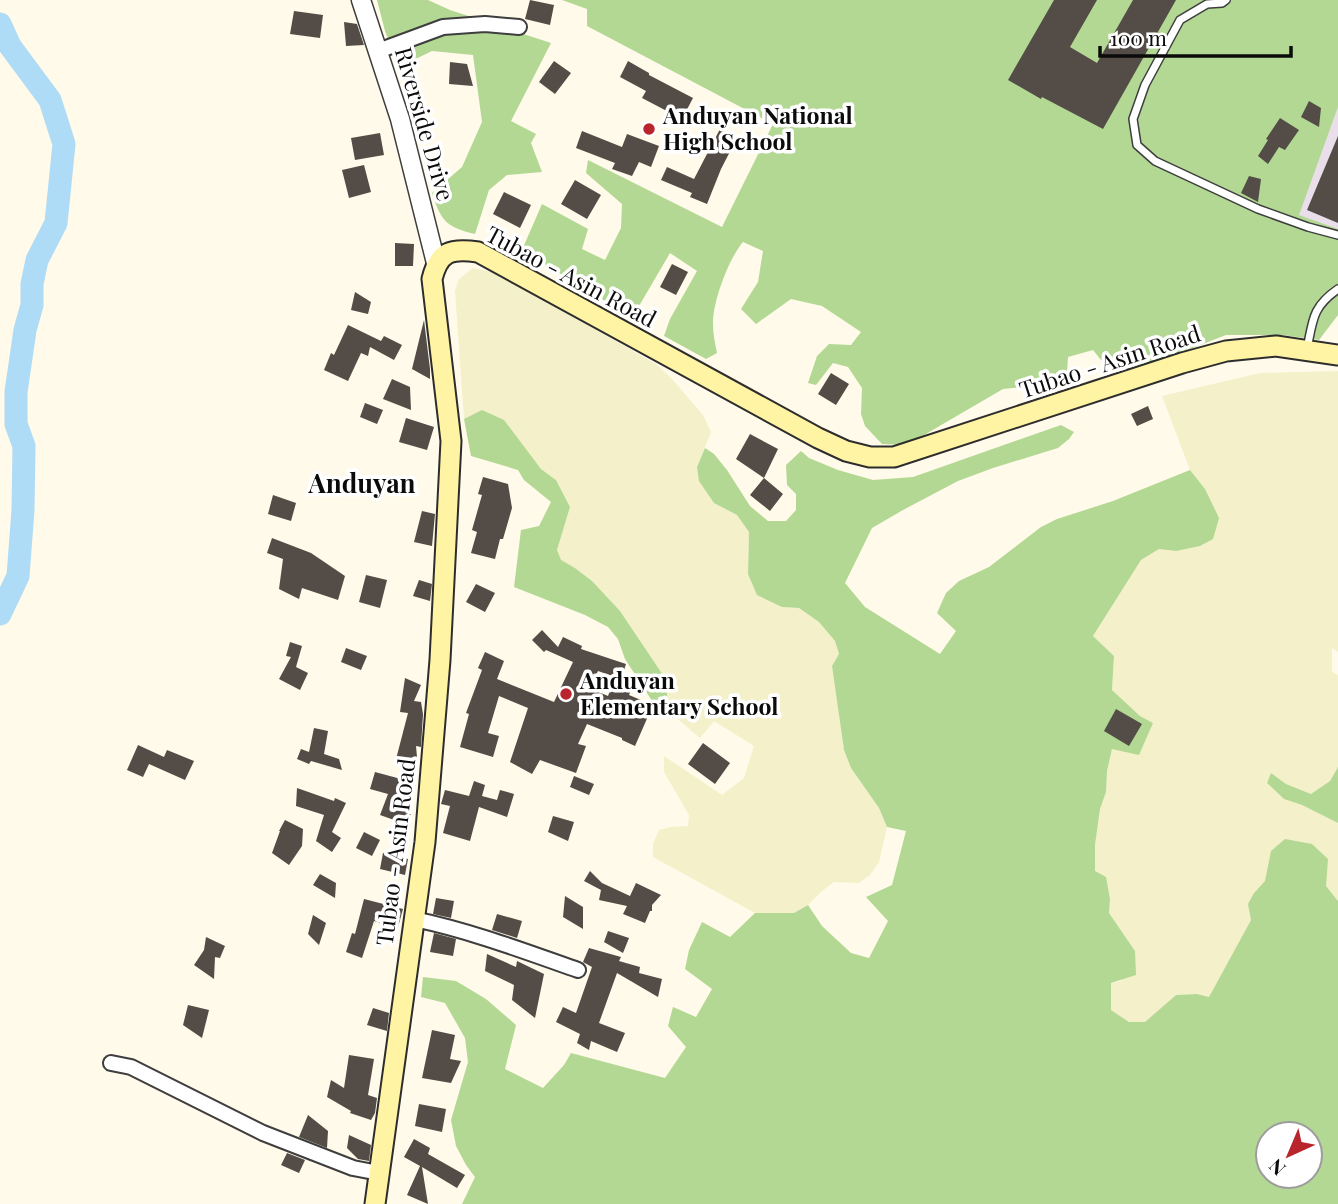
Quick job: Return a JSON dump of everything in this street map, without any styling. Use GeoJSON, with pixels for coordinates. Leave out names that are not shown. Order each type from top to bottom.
{"type":"FeatureCollection","features":[{"type":"Feature","properties":{"kind":"main road","name":"Tubao - Asin Road"},"geometry":{"type":"LineString","coordinates":[[375,1204],[425,842],[439,673],[451,441],[432,279],[436,263],[445,254],[460,249],[478,252],[818,438],[846,451],[870,457],[894,457],[1226,351],[1276,346],[1338,355]]}},
{"type":"Feature","properties":{"kind":"street","name":"Riverside Drive"},"geometry":{"type":"LineString","coordinates":[[361,0],[412,162],[436,263]]}},
{"type":"Feature","properties":{"kind":"street"},"geometry":{"type":"LineString","coordinates":[[378,51],[443,27],[485,24],[519,27]]}},
{"type":"Feature","properties":{"kind":"street"},"geometry":{"type":"LineString","coordinates":[[414,919],[449,926],[578,970]]}},
{"type":"Feature","properties":{"kind":"street"},"geometry":{"type":"LineString","coordinates":[[111,1062],[131,1067],[263,1133],[353,1168],[379,1173]]}},
{"type":"Feature","properties":{"kind":"lane"},"geometry":{"type":"LineString","coordinates":[[1226,0],[1222,3],[1207,4],[1180,20],[1145,85],[1133,119],[1138,145],[1156,161],[1238,200],[1308,227],[1338,235]]}},
{"type":"Feature","properties":{"kind":"lane"},"geometry":{"type":"LineString","coordinates":[[1306,349],[1320,303],[1338,289]]}},
{"type":"Feature","properties":{"kind":"shaded area"},"geometry":{"type":"Polygon","coordinates":[[[1338,107],[1338,229],[1298,215],[1338,107]]]}},
{"type":"Feature","properties":{"kind":"shaded area"},"geometry":{"type":"Polygon","coordinates":[[[473,268],[496,273],[656,364],[703,415],[711,432],[697,467],[714,503],[737,515],[749,532],[748,574],[782,607],[799,608],[819,622],[835,641],[839,654],[832,666],[844,750],[851,768],[879,808],[887,827],[879,862],[870,875],[859,883],[834,882],[808,905],[794,913],[755,913],[653,857],[653,844],[659,830],[688,826],[689,815],[664,772],[664,756],[722,795],[744,778],[754,746],[714,721],[700,738],[667,710],[667,681],[620,611],[592,581],[561,561],[557,550],[570,507],[556,480],[541,469],[529,454],[482,411],[464,419],[455,291],[459,279],[473,268]]]}},
{"type":"Feature","properties":{"kind":"shaded area"},"geometry":{"type":"Polygon","coordinates":[[[1338,371],[1338,652],[1332,648],[1332,672],[1338,675],[1338,767],[1330,781],[1311,794],[1286,784],[1271,773],[1267,783],[1284,799],[1338,823],[1338,901],[1326,886],[1265,881],[1254,893],[1251,920],[1209,997],[1197,994],[1176,995],[1145,1022],[1129,1022],[1111,1010],[1111,983],[1121,981],[1135,951],[1109,913],[1110,899],[1095,872],[1095,845],[1112,749],[1153,723],[1140,716],[1112,690],[1114,656],[1093,636],[1141,560],[1159,549],[1176,551],[1205,489],[1190,470],[1162,396],[1260,373],[1338,371]]]}},
{"type":"Feature","properties":{"kind":"green space"},"geometry":{"type":"Polygon","coordinates":[[[377,0],[428,0],[450,10],[551,43],[511,121],[536,134],[531,143],[542,172],[507,175],[489,190],[475,234],[457,229],[446,221],[438,210],[432,193],[462,167],[482,122],[473,55],[432,51],[399,67],[377,0]]]}},
{"type":"Feature","properties":{"kind":"green space"},"geometry":{"type":"Polygon","coordinates":[[[562,0],[1338,0],[1338,107],[1299,215],[1338,229],[1338,315],[1319,340],[1283,335],[1226,335],[1146,366],[1119,371],[1105,365],[1093,350],[1068,357],[1063,383],[1003,389],[907,445],[882,444],[865,426],[861,414],[862,388],[848,367],[833,363],[816,385],[808,383],[817,356],[829,344],[851,345],[861,332],[822,306],[791,299],[756,324],[741,309],[758,282],[763,251],[743,242],[732,259],[718,293],[713,316],[717,353],[706,359],[664,336],[670,319],[697,271],[670,253],[632,318],[522,250],[542,204],[588,229],[582,249],[605,260],[621,228],[622,204],[586,173],[588,160],[722,227],[773,124],[587,26],[587,9],[562,0]]]}},
{"type":"Feature","properties":{"kind":"green space"},"geometry":{"type":"Polygon","coordinates":[[[482,410],[504,420],[541,469],[556,480],[570,507],[557,550],[561,560],[592,581],[620,611],[667,681],[667,710],[656,707],[625,659],[618,639],[608,627],[514,587],[521,530],[539,526],[551,502],[524,480],[518,470],[471,456],[464,419],[482,410]]]}},
{"type":"Feature","properties":{"kind":"green space"},"geometry":{"type":"Polygon","coordinates":[[[1061,425],[1074,432],[1058,448],[958,481],[872,528],[845,583],[865,607],[940,654],[956,631],[937,613],[946,593],[959,581],[989,567],[1041,527],[1190,470],[1205,489],[1219,518],[1213,539],[1200,546],[1176,551],[1159,549],[1141,560],[1093,636],[1114,656],[1112,690],[1140,716],[1153,723],[1139,755],[1112,749],[1106,792],[1100,809],[1095,871],[1106,877],[1110,899],[1109,913],[1135,951],[1136,975],[1111,983],[1111,1010],[1129,1022],[1145,1022],[1176,995],[1197,994],[1209,997],[1251,920],[1248,904],[1265,881],[1271,851],[1285,839],[1312,844],[1328,859],[1326,886],[1338,901],[1338,1204],[462,1204],[475,1177],[456,1146],[451,1120],[468,1062],[465,1038],[445,1003],[421,997],[423,977],[456,981],[486,999],[516,1025],[505,1069],[543,1088],[571,1053],[665,1078],[686,1047],[668,1026],[673,1007],[696,1017],[712,989],[685,969],[689,950],[702,922],[730,937],[755,913],[794,913],[808,905],[822,926],[851,953],[869,958],[888,921],[866,897],[892,885],[906,831],[887,827],[879,808],[851,768],[844,750],[832,666],[839,654],[835,641],[819,622],[799,608],[782,607],[757,595],[748,574],[749,532],[737,515],[714,503],[699,481],[697,467],[705,448],[714,454],[750,506],[768,521],[786,521],[796,510],[796,494],[787,485],[786,465],[801,451],[809,458],[838,470],[873,480],[913,477],[1061,425]]]}},
{"type":"Feature","properties":{"kind":"green space"},"geometry":{"type":"Polygon","coordinates":[[[1338,767],[1338,823],[1284,799],[1267,783],[1271,773],[1286,784],[1311,794],[1330,781],[1338,767]]]}},
{"type":"Feature","properties":{"kind":"building"},"geometry":{"type":"Polygon","coordinates":[[[530,0],[554,5],[550,25],[525,19],[530,0]]]}},
{"type":"Feature","properties":{"kind":"building"},"geometry":{"type":"Polygon","coordinates":[[[1054,0],[1097,0],[1070,47],[1097,63],[1133,0],[1176,0],[1103,129],[1008,80],[1054,0]]]}},
{"type":"Feature","properties":{"kind":"building"},"geometry":{"type":"Polygon","coordinates":[[[294,11],[323,15],[320,38],[290,34],[294,11]]]}},
{"type":"Feature","properties":{"kind":"building"},"geometry":{"type":"Polygon","coordinates":[[[344,22],[357,24],[364,45],[346,46],[344,22]]]}},
{"type":"Feature","properties":{"kind":"building"},"geometry":{"type":"Polygon","coordinates":[[[554,61],[571,73],[555,94],[539,82],[554,61]]]}},
{"type":"Feature","properties":{"kind":"building"},"geometry":{"type":"Polygon","coordinates":[[[628,61],[693,98],[682,119],[642,98],[646,91],[620,77],[628,61]]]}},
{"type":"Feature","properties":{"kind":"building"},"geometry":{"type":"Polygon","coordinates":[[[450,62],[467,64],[473,86],[449,84],[450,62]]]}},
{"type":"Feature","properties":{"kind":"building"},"geometry":{"type":"Polygon","coordinates":[[[1309,101],[1321,108],[1319,127],[1301,117],[1309,101]]]}},
{"type":"Feature","properties":{"kind":"building"},"geometry":{"type":"Polygon","coordinates":[[[1280,118],[1299,130],[1285,150],[1279,147],[1268,164],[1258,156],[1280,118]]]}},
{"type":"Feature","properties":{"kind":"building"},"geometry":{"type":"Polygon","coordinates":[[[720,129],[737,138],[707,204],[690,197],[692,193],[661,180],[667,167],[694,179],[720,129]]]}},
{"type":"Feature","properties":{"kind":"building"},"geometry":{"type":"Polygon","coordinates":[[[582,131],[622,147],[627,134],[659,146],[651,167],[639,162],[632,176],[612,169],[615,163],[576,148],[582,131]]]}},
{"type":"Feature","properties":{"kind":"building"},"geometry":{"type":"Polygon","coordinates":[[[380,133],[384,155],[355,160],[351,138],[380,133]]]}},
{"type":"Feature","properties":{"kind":"building"},"geometry":{"type":"Polygon","coordinates":[[[1338,136],[1338,223],[1307,210],[1338,136]]]}},
{"type":"Feature","properties":{"kind":"building"},"geometry":{"type":"Polygon","coordinates":[[[364,165],[371,192],[349,198],[342,170],[364,165]]]}},
{"type":"Feature","properties":{"kind":"building"},"geometry":{"type":"Polygon","coordinates":[[[1249,176],[1261,179],[1258,202],[1241,193],[1249,176]]]}},
{"type":"Feature","properties":{"kind":"building"},"geometry":{"type":"Polygon","coordinates":[[[575,180],[601,195],[587,219],[561,204],[575,180]]]}},
{"type":"Feature","properties":{"kind":"building"},"geometry":{"type":"Polygon","coordinates":[[[504,192],[531,205],[520,228],[493,214],[504,192]]]}},
{"type":"Feature","properties":{"kind":"building"},"geometry":{"type":"Polygon","coordinates":[[[395,243],[414,244],[413,266],[395,266],[395,243]]]}},
{"type":"Feature","properties":{"kind":"building"},"geometry":{"type":"Polygon","coordinates":[[[672,264],[688,272],[676,295],[660,287],[672,264]]]}},
{"type":"Feature","properties":{"kind":"building"},"geometry":{"type":"Polygon","coordinates":[[[355,292],[371,302],[368,314],[351,310],[355,292]]]}},
{"type":"Feature","properties":{"kind":"building"},"geometry":{"type":"Polygon","coordinates":[[[424,320],[430,369],[430,379],[412,369],[424,320]]]}},
{"type":"Feature","properties":{"kind":"building"},"geometry":{"type":"Polygon","coordinates":[[[348,325],[381,341],[384,336],[402,345],[394,360],[370,347],[368,356],[361,353],[348,381],[324,370],[348,325]]]}},
{"type":"Feature","properties":{"kind":"building"},"geometry":{"type":"Polygon","coordinates":[[[831,373],[849,384],[836,405],[818,394],[831,373]]]}},
{"type":"Feature","properties":{"kind":"building"},"geometry":{"type":"Polygon","coordinates":[[[392,379],[410,387],[411,410],[383,399],[392,379]]]}},
{"type":"Feature","properties":{"kind":"building"},"geometry":{"type":"Polygon","coordinates":[[[365,403],[383,410],[377,424],[360,417],[365,403]]]}},
{"type":"Feature","properties":{"kind":"building"},"geometry":{"type":"Polygon","coordinates":[[[1148,406],[1153,419],[1137,426],[1131,414],[1148,406]]]}},
{"type":"Feature","properties":{"kind":"building"},"geometry":{"type":"Polygon","coordinates":[[[406,418],[434,427],[427,450],[399,442],[406,418]]]}},
{"type":"Feature","properties":{"kind":"building"},"geometry":{"type":"Polygon","coordinates":[[[750,434],[778,449],[764,478],[736,459],[750,434]]]}},
{"type":"Feature","properties":{"kind":"building"},"geometry":{"type":"Polygon","coordinates":[[[483,477],[508,484],[512,508],[495,559],[471,553],[477,532],[472,530],[482,495],[478,494],[483,477]]]}},
{"type":"Feature","properties":{"kind":"building"},"geometry":{"type":"Polygon","coordinates":[[[764,478],[783,494],[770,511],[750,495],[764,478]]]}},
{"type":"Feature","properties":{"kind":"building"},"geometry":{"type":"Polygon","coordinates":[[[273,495],[296,503],[291,521],[268,514],[273,495]]]}},
{"type":"Feature","properties":{"kind":"building"},"geometry":{"type":"Polygon","coordinates":[[[422,511],[435,514],[432,546],[414,542],[422,511]]]}},
{"type":"Feature","properties":{"kind":"building"},"geometry":{"type":"Polygon","coordinates":[[[272,538],[311,553],[345,576],[338,600],[302,588],[299,599],[279,589],[283,559],[267,553],[272,538]]]}},
{"type":"Feature","properties":{"kind":"building"},"geometry":{"type":"Polygon","coordinates":[[[366,575],[387,580],[380,608],[359,602],[366,575]]]}},
{"type":"Feature","properties":{"kind":"building"},"geometry":{"type":"Polygon","coordinates":[[[419,580],[432,584],[430,601],[413,596],[419,580]]]}},
{"type":"Feature","properties":{"kind":"building"},"geometry":{"type":"Polygon","coordinates":[[[476,584],[495,593],[485,612],[466,602],[476,584]]]}},
{"type":"Feature","properties":{"kind":"building"},"geometry":{"type":"Polygon","coordinates":[[[542,630],[558,647],[563,637],[582,646],[581,649],[626,664],[621,679],[598,671],[589,688],[608,696],[614,681],[631,690],[629,695],[653,705],[635,746],[587,724],[578,744],[586,746],[576,773],[540,760],[532,774],[510,762],[528,708],[499,696],[488,733],[499,736],[493,757],[460,747],[469,714],[466,713],[482,670],[478,668],[485,652],[504,661],[497,679],[554,702],[573,662],[546,650],[544,652],[532,640],[542,630]]]}},
{"type":"Feature","properties":{"kind":"building"},"geometry":{"type":"Polygon","coordinates":[[[290,642],[302,646],[296,667],[308,673],[300,690],[279,679],[291,657],[286,656],[290,642]]]}},
{"type":"Feature","properties":{"kind":"building"},"geometry":{"type":"Polygon","coordinates":[[[346,648],[367,656],[361,670],[341,662],[346,648]]]}},
{"type":"Feature","properties":{"kind":"building"},"geometry":{"type":"Polygon","coordinates":[[[405,678],[421,685],[414,701],[421,702],[423,714],[421,747],[416,746],[418,768],[395,763],[408,713],[400,712],[405,678]]]}},
{"type":"Feature","properties":{"kind":"building"},"geometry":{"type":"Polygon","coordinates":[[[1116,709],[1142,724],[1129,746],[1104,731],[1116,709]]]}},
{"type":"Feature","properties":{"kind":"building"},"geometry":{"type":"Polygon","coordinates":[[[314,728],[328,731],[324,754],[339,759],[342,770],[297,759],[301,749],[309,752],[314,728]]]}},
{"type":"Feature","properties":{"kind":"building"},"geometry":{"type":"Polygon","coordinates":[[[703,743],[730,763],[715,784],[688,764],[703,743]]]}},
{"type":"Feature","properties":{"kind":"building"},"geometry":{"type":"Polygon","coordinates":[[[138,745],[164,757],[167,750],[194,761],[185,780],[149,764],[143,777],[127,770],[138,745]]]}},
{"type":"Feature","properties":{"kind":"building"},"geometry":{"type":"Polygon","coordinates":[[[375,772],[401,779],[400,805],[411,809],[411,826],[380,815],[388,794],[370,789],[375,772]]]}},
{"type":"Feature","properties":{"kind":"building"},"geometry":{"type":"Polygon","coordinates":[[[574,776],[594,784],[589,795],[570,787],[574,776]]]}},
{"type":"Feature","properties":{"kind":"building"},"geometry":{"type":"Polygon","coordinates":[[[474,781],[485,785],[482,796],[497,800],[500,790],[514,794],[507,817],[479,807],[470,841],[443,833],[450,806],[441,804],[445,790],[469,796],[474,781]]]}},
{"type":"Feature","properties":{"kind":"building"},"geometry":{"type":"Polygon","coordinates":[[[297,788],[346,803],[332,832],[341,838],[332,852],[316,841],[324,815],[296,806],[297,788]]]}},
{"type":"Feature","properties":{"kind":"building"},"geometry":{"type":"Polygon","coordinates":[[[553,816],[574,822],[568,841],[548,832],[553,816]]]}},
{"type":"Feature","properties":{"kind":"building"},"geometry":{"type":"Polygon","coordinates":[[[285,820],[303,829],[302,846],[289,865],[272,853],[285,820]]]}},
{"type":"Feature","properties":{"kind":"building"},"geometry":{"type":"Polygon","coordinates":[[[364,832],[380,840],[372,856],[356,848],[364,832]]]}},
{"type":"Feature","properties":{"kind":"building"},"geometry":{"type":"Polygon","coordinates":[[[383,853],[408,859],[405,875],[380,869],[383,853]]]}},
{"type":"Feature","properties":{"kind":"building"},"geometry":{"type":"Polygon","coordinates":[[[590,871],[602,883],[630,896],[636,883],[661,895],[652,905],[652,911],[645,923],[623,914],[627,906],[599,900],[601,890],[584,881],[590,871]]]}},
{"type":"Feature","properties":{"kind":"building"},"geometry":{"type":"Polygon","coordinates":[[[320,874],[336,883],[335,898],[313,885],[320,874]]]}},
{"type":"Feature","properties":{"kind":"building"},"geometry":{"type":"Polygon","coordinates":[[[565,896],[583,907],[583,929],[563,917],[565,896]]]}},
{"type":"Feature","properties":{"kind":"building"},"geometry":{"type":"Polygon","coordinates":[[[436,898],[454,901],[451,918],[433,914],[436,898]]]}},
{"type":"Feature","properties":{"kind":"building"},"geometry":{"type":"Polygon","coordinates":[[[364,899],[403,909],[398,927],[374,921],[362,958],[346,952],[352,933],[355,934],[364,899]]]}},
{"type":"Feature","properties":{"kind":"building"},"geometry":{"type":"Polygon","coordinates":[[[497,914],[522,921],[517,938],[492,930],[497,914]]]}},
{"type":"Feature","properties":{"kind":"building"},"geometry":{"type":"Polygon","coordinates":[[[313,915],[326,923],[319,945],[308,934],[313,915]]]}},
{"type":"Feature","properties":{"kind":"building"},"geometry":{"type":"Polygon","coordinates":[[[608,931],[629,938],[623,953],[604,942],[608,931]]]}},
{"type":"Feature","properties":{"kind":"building"},"geometry":{"type":"Polygon","coordinates":[[[434,933],[456,939],[453,956],[430,952],[434,933]]]}},
{"type":"Feature","properties":{"kind":"building"},"geometry":{"type":"Polygon","coordinates":[[[206,937],[225,946],[220,958],[215,957],[214,979],[194,965],[204,950],[206,937]]]}},
{"type":"Feature","properties":{"kind":"building"},"geometry":{"type":"Polygon","coordinates":[[[589,948],[621,957],[619,961],[640,967],[639,973],[662,979],[658,997],[617,973],[599,1023],[625,1033],[617,1052],[591,1041],[589,1050],[577,1043],[580,1034],[556,1022],[563,1007],[576,1013],[592,967],[583,962],[589,948]]]}},
{"type":"Feature","properties":{"kind":"building"},"geometry":{"type":"Polygon","coordinates":[[[487,954],[516,967],[517,961],[544,974],[535,1018],[512,1000],[514,985],[485,971],[487,954]]]}},
{"type":"Feature","properties":{"kind":"building"},"geometry":{"type":"Polygon","coordinates":[[[188,1005],[209,1010],[202,1038],[183,1025],[188,1005]]]}},
{"type":"Feature","properties":{"kind":"building"},"geometry":{"type":"Polygon","coordinates":[[[373,1008],[389,1013],[387,1031],[367,1025],[373,1008]]]}},
{"type":"Feature","properties":{"kind":"building"},"geometry":{"type":"Polygon","coordinates":[[[432,1030],[455,1035],[450,1059],[461,1061],[451,1083],[422,1078],[432,1030]]]}},
{"type":"Feature","properties":{"kind":"building"},"geometry":{"type":"Polygon","coordinates":[[[349,1055],[374,1059],[368,1095],[377,1098],[371,1120],[350,1113],[351,1111],[327,1097],[331,1080],[344,1088],[349,1055]]]}},
{"type":"Feature","properties":{"kind":"building"},"geometry":{"type":"Polygon","coordinates":[[[419,1104],[446,1109],[442,1132],[415,1126],[419,1104]]]}},
{"type":"Feature","properties":{"kind":"building"},"geometry":{"type":"Polygon","coordinates":[[[308,1115],[328,1131],[327,1148],[299,1137],[308,1115]]]}},
{"type":"Feature","properties":{"kind":"building"},"geometry":{"type":"Polygon","coordinates":[[[349,1135],[371,1145],[369,1161],[358,1159],[347,1148],[349,1135]]]}},
{"type":"Feature","properties":{"kind":"building"},"geometry":{"type":"Polygon","coordinates":[[[414,1139],[430,1148],[428,1154],[465,1175],[457,1188],[422,1167],[428,1204],[407,1195],[420,1166],[404,1157],[414,1139]]]}},
{"type":"Feature","properties":{"kind":"building"},"geometry":{"type":"Polygon","coordinates":[[[287,1153],[305,1160],[299,1173],[281,1165],[287,1153]]]}},
{"type":"Feature","properties":{"kind":"waterway"},"geometry":{"type":"LineString","coordinates":[[0,24],[10,46],[50,100],[64,144],[56,223],[37,260],[32,284],[32,305],[25,330],[16,392],[16,424],[24,446],[23,510],[18,576],[0,614]]}},
{"type":"Feature","properties":{"kind":"place","name":"Anduyan National High School"},"geometry":{"type":"Point","coordinates":[649,129]}},
{"type":"Feature","properties":{"kind":"place","name":"Anduyan Elementary School"},"geometry":{"type":"Point","coordinates":[566,694]}},
{"type":"Feature","properties":{"kind":"district","name":"Anduyan"},"geometry":{"type":"Point","coordinates":[362,484]}}]}
